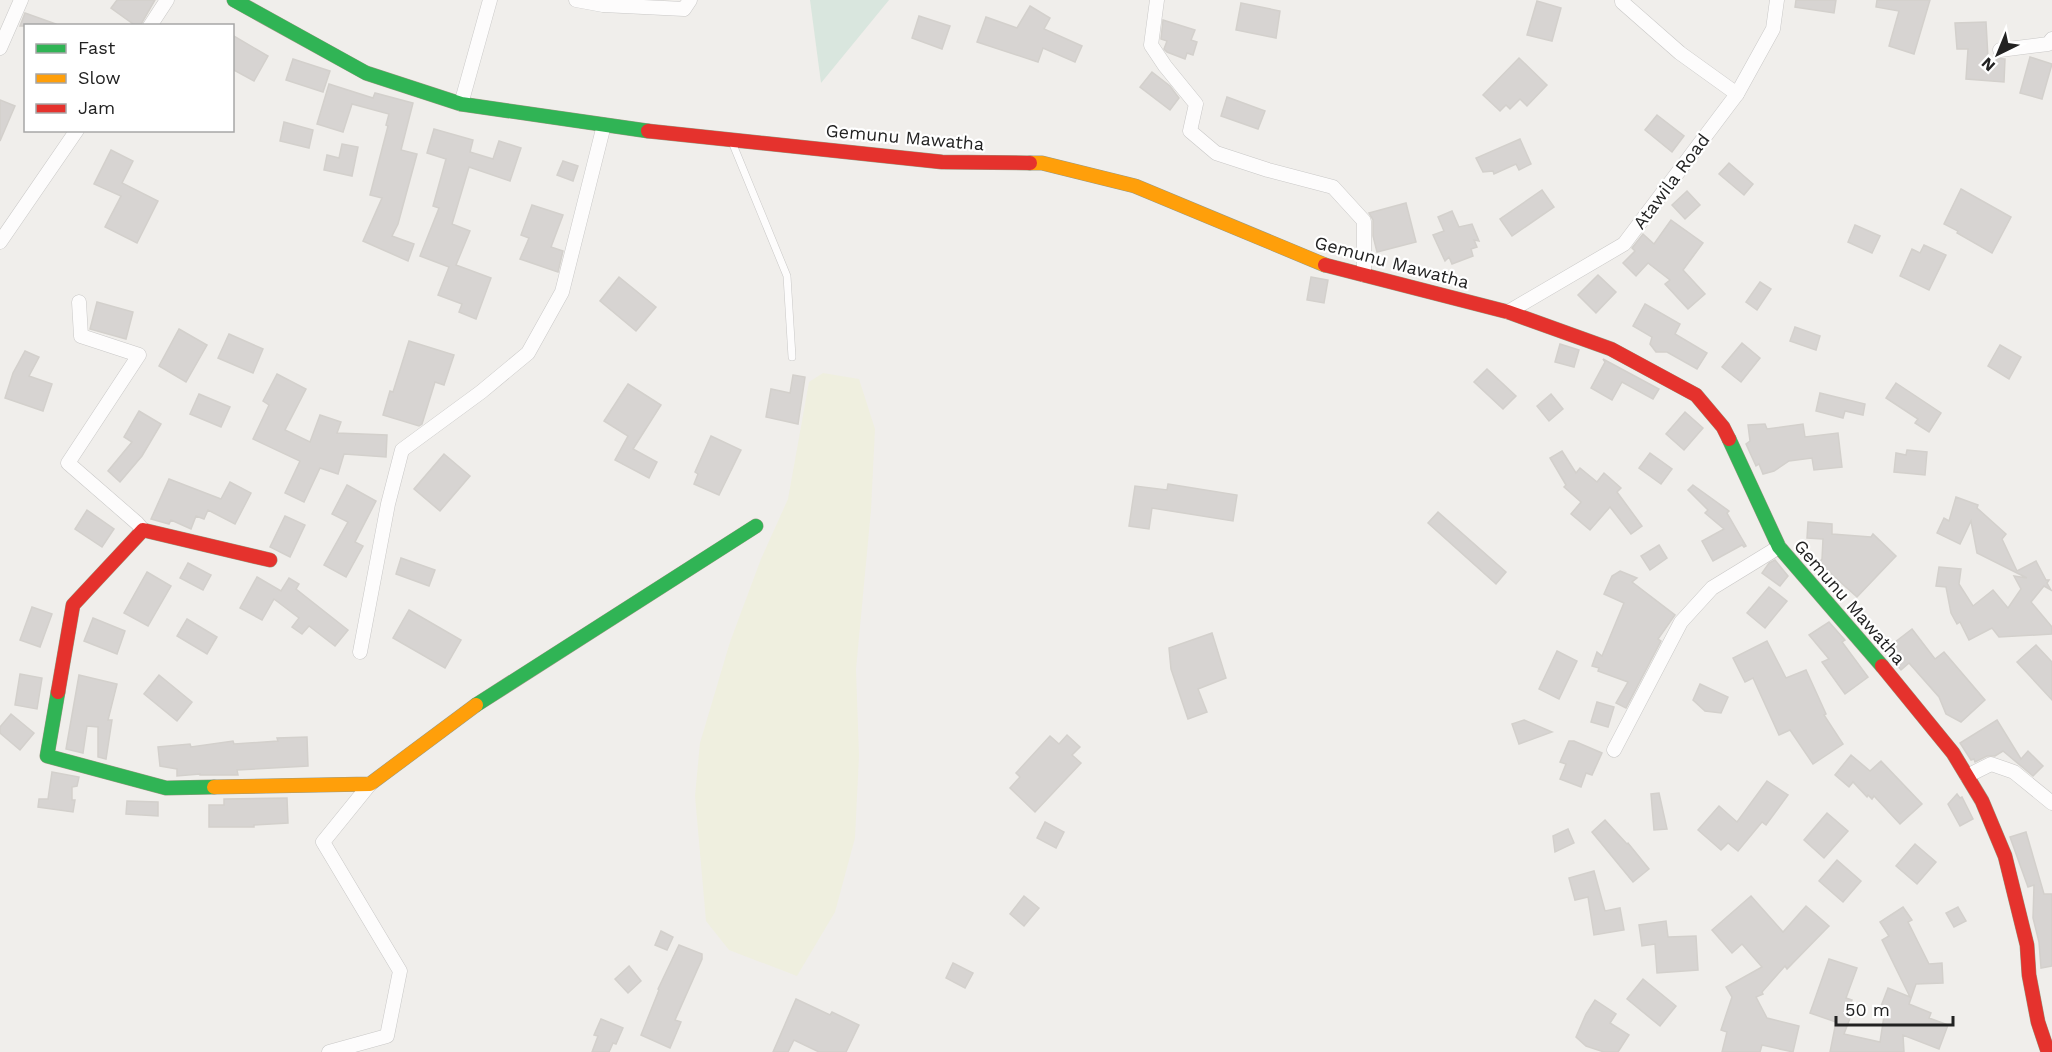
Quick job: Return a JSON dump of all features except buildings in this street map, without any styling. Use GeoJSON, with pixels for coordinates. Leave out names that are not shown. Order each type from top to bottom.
{"type":"FeatureCollection","features":[{"type":"Feature","properties":{"kind":"street"},"geometry":{"type":"LineString","coordinates":[[0,48],[21,0]]}},
{"type":"Feature","properties":{"kind":"street"},"geometry":{"type":"LineString","coordinates":[[151,24],[167,0]]}},
{"type":"Feature","properties":{"kind":"street","name":"Gemunu Mawatha"},"geometry":{"type":"LineString","coordinates":[[234,0],[366,73],[461,104],[604,125],[942,162],[1042,164],[1135,186],[1324,265],[1508,312],[1611,349],[1696,394],[1723,427],[1779,547],[1846,623],[1946,744],[1982,801],[2005,856],[2027,945],[2038,1022],[2048,1052]]}},
{"type":"Feature","properties":{"kind":"street"},"geometry":{"type":"LineString","coordinates":[[461,104],[490,0]]}},
{"type":"Feature","properties":{"kind":"street"},"geometry":{"type":"LineString","coordinates":[[576,0],[684,9],[690,0]]}},
{"type":"Feature","properties":{"kind":"street"},"geometry":{"type":"LineString","coordinates":[[1158,0],[1151,45],[1196,104],[1190,131],[1216,153],[1268,170],[1333,187],[1364,221],[1364,275]]}},
{"type":"Feature","properties":{"kind":"street"},"geometry":{"type":"LineString","coordinates":[[1622,0],[1680,53],[1737,94]]}},
{"type":"Feature","properties":{"kind":"street","name":"Atawila Road"},"geometry":{"type":"LineString","coordinates":[[1508,312],[1624,243],[1737,94],[1773,29],[1777,0]]}},
{"type":"Feature","properties":{"kind":"street"},"geometry":{"type":"LineString","coordinates":[[2000,50],[2048,44],[2052,39]]}},
{"type":"Feature","properties":{"kind":"street"},"geometry":{"type":"LineString","coordinates":[[360,652],[388,504],[402,450],[481,392],[528,353],[562,292],[604,125]]}},
{"type":"Feature","properties":{"kind":"street"},"geometry":{"type":"LineString","coordinates":[[0,242],[76,132]]}},
{"type":"Feature","properties":{"kind":"street"},"geometry":{"type":"LineString","coordinates":[[79,302],[81,336],[139,355],[68,463],[137,523],[142,530],[270,560]]}},
{"type":"Feature","properties":{"kind":"street"},"geometry":{"type":"LineString","coordinates":[[329,1052],[387,1035],[400,971],[323,842],[370,784],[484,699],[756,526]]}},
{"type":"Feature","properties":{"kind":"street"},"geometry":{"type":"LineString","coordinates":[[142,530],[73,605],[47,756],[166,788],[370,784]]}},
{"type":"Feature","properties":{"kind":"street"},"geometry":{"type":"LineString","coordinates":[[1614,750],[1681,622],[1713,588],[1779,547]]}},
{"type":"Feature","properties":{"kind":"street"},"geometry":{"type":"LineString","coordinates":[[1967,776],[1991,764],[2013,772],[2052,804]]}},
{"type":"Feature","properties":{"kind":"lane"},"geometry":{"type":"LineString","coordinates":[[731,139],[787,276],[792,357]]}},
{"type":"Feature","properties":{"kind":"green space"},"geometry":{"type":"Polygon","coordinates":[[[823,373],[859,379],[875,429],[871,510],[856,669],[859,756],[855,838],[835,912],[797,976],[729,950],[706,921],[695,796],[700,743],[730,642],[761,559],[788,499],[809,382],[823,373]]]}},
{"type":"Feature","properties":{"kind":"shaded area"},"geometry":{"type":"Polygon","coordinates":[[[810,0],[889,0],[821,83],[810,0]]]}},
{"type":"Feature","properties":{"kind":"traffic: fast"},"geometry":{"type":"LineString","coordinates":[[234,0],[366,73],[461,104],[648,131]]}},
{"type":"Feature","properties":{"kind":"traffic: fast"},"geometry":{"type":"LineString","coordinates":[[1729,439],[1779,547],[1882,666]]}},
{"type":"Feature","properties":{"kind":"traffic: fast"},"geometry":{"type":"LineString","coordinates":[[476,705],[756,526]]}},
{"type":"Feature","properties":{"kind":"traffic: fast"},"geometry":{"type":"LineString","coordinates":[[58,692],[47,756],[166,788],[214,787]]}},
{"type":"Feature","properties":{"kind":"traffic: slow"},"geometry":{"type":"LineString","coordinates":[[1030,163],[1042,163],[1135,186],[1325,265]]}},
{"type":"Feature","properties":{"kind":"traffic: slow"},"geometry":{"type":"LineString","coordinates":[[214,787],[370,784],[476,705]]}},
{"type":"Feature","properties":{"kind":"traffic: jam"},"geometry":{"type":"LineString","coordinates":[[648,131],[942,162],[1030,163]]}},
{"type":"Feature","properties":{"kind":"traffic: jam"},"geometry":{"type":"LineString","coordinates":[[1325,265],[1508,312],[1611,349],[1696,395],[1723,427],[1729,439]]}},
{"type":"Feature","properties":{"kind":"traffic: jam"},"geometry":{"type":"LineString","coordinates":[[58,692],[73,605],[143,530],[270,560]]}},
{"type":"Feature","properties":{"kind":"traffic: jam"},"geometry":{"type":"LineString","coordinates":[[1882,666],[1953,753],[1982,801],[2005,856],[2027,945],[2029,975],[2038,1022],[2048,1052]]}}]}
